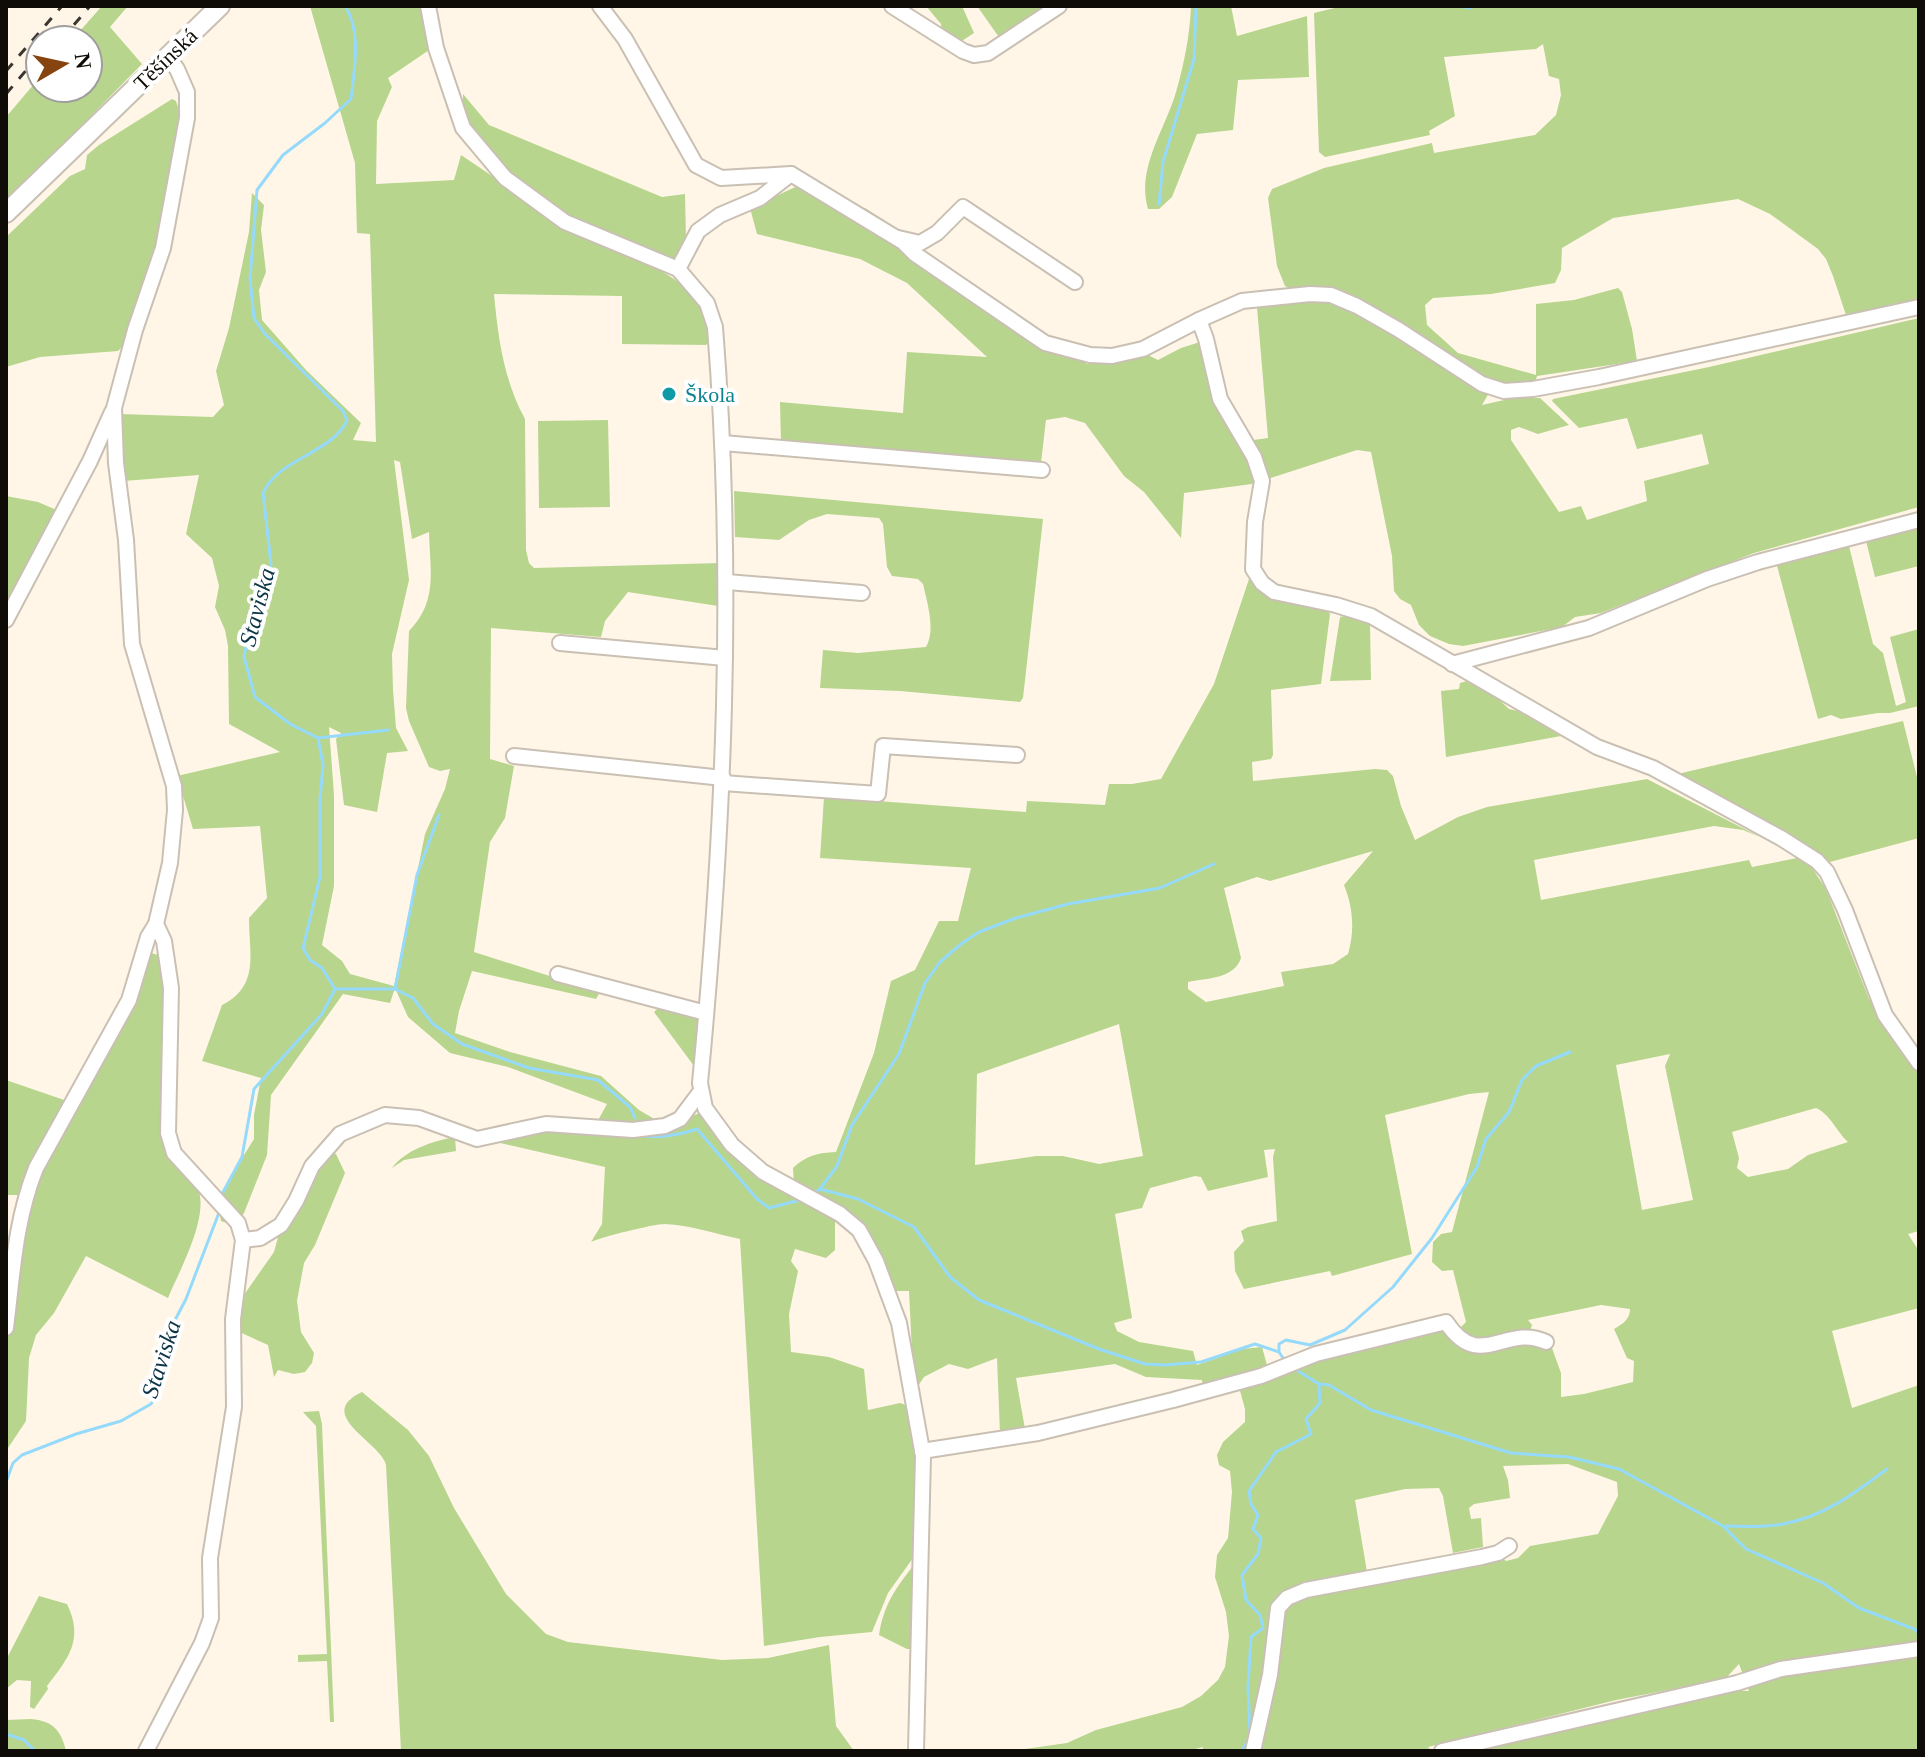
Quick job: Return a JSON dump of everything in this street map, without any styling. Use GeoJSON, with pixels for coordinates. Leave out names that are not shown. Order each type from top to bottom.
{"type":"FeatureCollection","features":[{"type":"Feature","properties":{"kind":"main road","name":"Těšínská"},"geometry":{"type":"LineString","coordinates":[[6,213],[220,6]]}},
{"type":"Feature","properties":{"kind":"street"},"geometry":{"type":"LineString","coordinates":[[428,6],[436,48],[463,128],[505,178],[565,222],[678,269],[707,303],[715,327],[723,443],[727,582],[723,781],[701,1091],[705,1108],[732,1145],[763,1172],[840,1214],[859,1230],[876,1261],[899,1323],[922,1451],[916,1751]]}},
{"type":"Feature","properties":{"kind":"street"},"geometry":{"type":"LineString","coordinates":[[600,6],[625,39],[696,165],[721,178],[791,174],[894,237],[1045,343],[1090,355],[1112,356],[1143,349],[1242,301],[1331,295],[1388,324],[1482,384],[1504,391],[1533,389],[1614,374],[1919,307]]}},
{"type":"Feature","properties":{"kind":"street"},"geometry":{"type":"LineString","coordinates":[[892,6],[974,55],[988,53],[1059,6]]}},
{"type":"Feature","properties":{"kind":"street"},"geometry":{"type":"LineString","coordinates":[[6,620],[90,461],[114,408],[135,330],[163,248],[187,118],[187,92],[177,69],[167,56]]}},
{"type":"Feature","properties":{"kind":"street"},"geometry":{"type":"LineString","coordinates":[[678,269],[698,231],[720,215],[760,198],[791,174]]}},
{"type":"Feature","properties":{"kind":"street"},"geometry":{"type":"LineString","coordinates":[[894,237],[920,243],[937,233],[963,207],[1075,282]]}},
{"type":"Feature","properties":{"kind":"street"},"geometry":{"type":"LineString","coordinates":[[1199,320],[1220,399],[1254,457],[1262,481],[1255,522],[1253,569],[1262,583],[1274,592],[1371,616],[1597,747],[1653,768],[1817,861],[1827,872],[1845,910],[1885,1015],[1919,1063]]}},
{"type":"Feature","properties":{"kind":"street"},"geometry":{"type":"LineString","coordinates":[[6,1328],[12,1257],[26,1193],[36,1168],[129,1000],[148,937],[156,924],[170,863],[174,786],[132,644],[114,408]]}},
{"type":"Feature","properties":{"kind":"street"},"geometry":{"type":"LineString","coordinates":[[723,443],[1042,470]]}},
{"type":"Feature","properties":{"kind":"street"},"geometry":{"type":"LineString","coordinates":[[1452,664],[1589,628],[1707,579],[1758,562],[1919,520]]}},
{"type":"Feature","properties":{"kind":"street"},"geometry":{"type":"LineString","coordinates":[[727,582],[862,593]]}},
{"type":"Feature","properties":{"kind":"street"},"geometry":{"type":"LineString","coordinates":[[560,643],[725,658]]}},
{"type":"Feature","properties":{"kind":"street"},"geometry":{"type":"LineString","coordinates":[[514,756],[723,781],[878,794],[883,746],[1017,755]]}},
{"type":"Feature","properties":{"kind":"street"},"geometry":{"type":"LineString","coordinates":[[146,1751],[202,1643],[211,1618],[210,1558],[234,1407],[233,1319],[243,1240],[238,1223],[174,1153],[168,1133],[171,988],[164,941],[156,924]]}},
{"type":"Feature","properties":{"kind":"street"},"geometry":{"type":"LineString","coordinates":[[558,974],[706,1013]]}},
{"type":"Feature","properties":{"kind":"street"},"geometry":{"type":"LineString","coordinates":[[243,1240],[260,1238],[281,1225],[312,1166],[340,1134],[385,1115],[419,1118],[477,1139],[546,1124],[633,1130],[665,1126],[680,1119],[701,1091]]}},
{"type":"Feature","properties":{"kind":"street"},"geometry":{"type":"LineString","coordinates":[[922,1451],[1038,1433],[1173,1400],[1261,1376],[1316,1354],[1446,1322],[1459,1340],[1476,1347],[1532,1335],[1546,1342]]}},
{"type":"Feature","properties":{"kind":"street"},"geometry":{"type":"LineString","coordinates":[[1253,1751],[1270,1675],[1278,1608],[1287,1598],[1306,1590],[1482,1557],[1509,1546]]}},
{"type":"Feature","properties":{"kind":"street"},"geometry":{"type":"LineString","coordinates":[[1442,1751],[1737,1683],[1781,1669],[1919,1649]]}},
{"type":"Feature","properties":{"kind":"green space"},"geometry":{"type":"Polygon","coordinates":[[[102,6],[128,6],[110,27],[142,64],[104,103],[104,24],[86,24],[102,6]]]}},
{"type":"Feature","properties":{"kind":"green space"},"geometry":{"type":"Polygon","coordinates":[[[310,6],[422,6],[432,48],[388,78],[392,87],[377,121],[376,184],[454,180],[461,155],[498,180],[463,115],[463,94],[489,125],[662,197],[685,194],[686,239],[676,262],[657,257],[633,259],[661,271],[694,297],[711,338],[706,345],[622,344],[622,296],[494,294],[503,359],[525,419],[526,550],[529,563],[534,568],[721,563],[718,606],[628,592],[605,621],[601,637],[491,628],[490,759],[514,766],[505,818],[490,842],[474,952],[600,992],[596,999],[472,971],[455,1033],[510,1052],[601,1076],[639,1110],[663,1124],[702,1112],[730,1147],[835,1218],[835,1250],[826,1258],[795,1249],[791,1261],[798,1271],[789,1314],[791,1352],[829,1357],[864,1369],[868,1410],[900,1403],[906,1405],[915,1446],[913,1558],[888,1593],[872,1632],[764,1646],[740,1239],[665,1224],[591,1242],[602,1224],[605,1167],[487,1140],[545,1122],[596,1124],[607,1104],[508,1067],[450,1053],[408,1017],[395,988],[390,1003],[343,994],[271,1095],[267,1155],[244,1213],[235,1226],[221,1221],[218,1203],[254,1139],[254,1115],[261,1078],[202,1061],[222,1005],[242,988],[250,968],[249,918],[267,898],[260,826],[193,829],[177,776],[280,752],[229,724],[228,646],[215,607],[219,586],[212,558],[186,534],[199,475],[124,481],[120,414],[213,417],[224,405],[216,371],[229,328],[249,232],[252,193],[264,205],[261,230],[266,272],[259,290],[262,320],[306,370],[361,423],[353,440],[376,442],[370,234],[357,233],[355,163],[310,6]],[[394,460],[409,580],[392,654],[396,728],[408,751],[387,753],[377,812],[344,805],[336,739],[341,733],[329,727],[334,795],[334,886],[322,945],[342,961],[350,974],[394,986],[425,834],[445,789],[450,769],[440,771],[429,767],[406,708],[409,631],[424,608],[431,573],[429,532],[412,539],[400,462],[394,460]]]}},
{"type":"Feature","properties":{"kind":"green space"},"geometry":{"type":"Polygon","coordinates":[[[926,6],[962,6],[974,33],[957,44],[942,34],[941,24],[926,6]]]}},
{"type":"Feature","properties":{"kind":"green space"},"geometry":{"type":"Polygon","coordinates":[[[977,6],[1051,6],[1001,40],[977,6]]]}},
{"type":"Feature","properties":{"kind":"green space"},"geometry":{"type":"Polygon","coordinates":[[[1191,6],[1231,6],[1237,36],[1307,16],[1309,77],[1238,80],[1233,130],[1197,134],[1172,197],[1159,209],[1148,209],[1145,194],[1149,164],[1179,82],[1191,6]]]}},
{"type":"Feature","properties":{"kind":"green space"},"geometry":{"type":"Polygon","coordinates":[[[1343,6],[1919,6],[1919,301],[1847,318],[1826,259],[1818,249],[1770,214],[1738,199],[1613,218],[1562,248],[1561,270],[1555,283],[1491,294],[1433,298],[1425,305],[1427,325],[1458,353],[1536,375],[1536,304],[1574,300],[1618,288],[1622,292],[1637,361],[1537,376],[1534,386],[1493,386],[1482,405],[1513,398],[1540,398],[1569,425],[1538,434],[1519,427],[1511,430],[1511,440],[1559,512],[1581,506],[1587,520],[1647,501],[1644,481],[1709,464],[1702,434],[1637,449],[1627,418],[1579,428],[1553,399],[1709,367],[1919,318],[1919,507],[1754,553],[1601,613],[1575,617],[1562,627],[1463,646],[1430,636],[1419,625],[1411,605],[1394,591],[1392,556],[1371,452],[1357,450],[1252,484],[1184,493],[1181,538],[1144,492],[1124,476],[1085,423],[1065,417],[1046,420],[1041,463],[781,443],[780,402],[903,413],[907,352],[987,357],[907,283],[860,259],[757,234],[750,208],[804,183],[849,209],[865,208],[904,233],[912,256],[1087,364],[1148,355],[1158,360],[1200,342],[1212,396],[1239,442],[1268,438],[1257,307],[1284,305],[1297,292],[1285,286],[1277,266],[1268,198],[1272,189],[1324,168],[1432,143],[1434,153],[1535,135],[1556,115],[1561,95],[1559,79],[1549,76],[1543,44],[1536,49],[1444,57],[1455,116],[1429,131],[1430,135],[1325,157],[1319,152],[1314,13],[1343,6]]]}},
{"type":"Feature","properties":{"kind":"green space"},"geometry":{"type":"Polygon","coordinates":[[[24,96],[24,104],[103,104],[6,202],[6,117],[24,96]]]}},
{"type":"Feature","properties":{"kind":"green space"},"geometry":{"type":"Polygon","coordinates":[[[172,99],[176,101],[181,116],[158,237],[126,343],[118,351],[40,357],[6,367],[6,237],[70,176],[85,169],[87,155],[99,145],[172,99]]]}},
{"type":"Feature","properties":{"kind":"green space"},"geometry":{"type":"Polygon","coordinates":[[[608,420],[610,507],[539,508],[538,421],[608,420]]]}},
{"type":"Feature","properties":{"kind":"green space"},"geometry":{"type":"Polygon","coordinates":[[[734,491],[1043,519],[1023,698],[1020,702],[900,691],[820,688],[823,650],[858,653],[926,647],[930,624],[923,584],[918,579],[892,576],[887,567],[883,524],[879,518],[827,514],[809,520],[779,540],[735,537],[734,491]]]}},
{"type":"Feature","properties":{"kind":"green space"},"geometry":{"type":"Polygon","coordinates":[[[6,496],[38,502],[59,511],[6,611],[6,496]]]}},
{"type":"Feature","properties":{"kind":"green space"},"geometry":{"type":"Polygon","coordinates":[[[1919,523],[1919,566],[1875,577],[1865,537],[1919,523]]]}},
{"type":"Feature","properties":{"kind":"green space"},"geometry":{"type":"Polygon","coordinates":[[[1846,543],[1873,644],[1883,653],[1896,706],[1906,702],[1890,637],[1919,629],[1919,706],[1890,713],[1841,719],[1831,715],[1818,719],[1776,562],[1846,543]]]}},
{"type":"Feature","properties":{"kind":"green space"},"geometry":{"type":"Polygon","coordinates":[[[1249,579],[1263,593],[1309,603],[1330,614],[1321,684],[1271,690],[1273,755],[1271,759],[1252,762],[1253,781],[1387,770],[1393,776],[1415,840],[1458,817],[1487,807],[1647,779],[1760,837],[1743,830],[1714,826],[1534,860],[1541,900],[1749,860],[1752,867],[1797,858],[1810,865],[1826,889],[1869,999],[1919,1073],[1919,1231],[1908,1234],[1919,1251],[1919,1308],[1832,1331],[1852,1408],[1919,1385],[1919,1751],[1457,1751],[1575,1727],[1726,1690],[1749,1691],[1739,1664],[1725,1679],[1616,1700],[1428,1747],[1432,1751],[1202,1751],[1203,1747],[1188,1751],[1010,1751],[1067,1743],[1096,1730],[1182,1707],[1201,1696],[1218,1680],[1225,1667],[1229,1636],[1226,1612],[1215,1577],[1217,1555],[1228,1538],[1232,1492],[1230,1471],[1219,1465],[1217,1455],[1223,1442],[1245,1422],[1245,1409],[1237,1380],[1203,1387],[1202,1380],[1146,1377],[1115,1364],[1016,1378],[1025,1429],[1000,1434],[997,1358],[968,1369],[949,1364],[924,1377],[914,1392],[909,1291],[895,1291],[872,1246],[853,1218],[794,1184],[793,1168],[813,1156],[836,1152],[874,1053],[891,981],[915,970],[939,921],[958,921],[971,868],[820,858],[824,797],[1026,812],[1027,801],[1105,805],[1109,784],[1161,779],[1214,684],[1249,579]],[[1373,851],[1270,881],[1257,877],[1224,888],[1241,958],[1226,974],[1188,982],[1188,989],[1206,1002],[1284,986],[1281,972],[1333,964],[1348,954],[1352,919],[1344,885],[1373,851]],[[1119,1024],[977,1074],[975,1165],[1036,1156],[1063,1156],[1099,1164],[1143,1156],[1119,1024]],[[1670,1054],[1616,1065],[1642,1210],[1693,1200],[1665,1066],[1670,1054]],[[1489,1092],[1385,1115],[1412,1254],[1332,1276],[1330,1271],[1244,1289],[1235,1271],[1234,1252],[1244,1241],[1241,1231],[1277,1221],[1275,1149],[1264,1150],[1268,1177],[1208,1191],[1201,1177],[1195,1176],[1150,1188],[1142,1208],[1115,1214],[1132,1318],[1114,1323],[1117,1331],[1139,1342],[1193,1351],[1197,1365],[1242,1349],[1262,1347],[1269,1372],[1396,1327],[1441,1318],[1456,1342],[1470,1348],[1524,1340],[1547,1344],[1552,1348],[1561,1373],[1561,1397],[1633,1382],[1634,1361],[1627,1358],[1614,1329],[1627,1319],[1630,1309],[1601,1305],[1528,1320],[1532,1325],[1529,1334],[1490,1341],[1472,1340],[1458,1330],[1466,1322],[1453,1270],[1442,1271],[1432,1262],[1433,1242],[1441,1234],[1452,1232],[1489,1092]],[[1816,1108],[1732,1132],[1739,1158],[1737,1168],[1748,1177],[1788,1169],[1808,1155],[1848,1142],[1825,1114],[1816,1108]],[[1568,1464],[1503,1466],[1510,1498],[1474,1504],[1469,1508],[1471,1519],[1481,1518],[1483,1547],[1453,1553],[1439,1488],[1405,1489],[1355,1500],[1367,1572],[1301,1588],[1299,1595],[1499,1555],[1506,1561],[1518,1558],[1530,1546],[1598,1534],[1618,1496],[1617,1482],[1568,1464]]]}},
{"type":"Feature","properties":{"kind":"green space"},"geometry":{"type":"Polygon","coordinates":[[[1340,617],[1370,624],[1371,680],[1330,681],[1340,617]]]}},
{"type":"Feature","properties":{"kind":"green space"},"geometry":{"type":"Polygon","coordinates":[[[1467,681],[1497,698],[1509,709],[1561,736],[1446,757],[1441,691],[1459,689],[1460,683],[1467,681]]]}},
{"type":"Feature","properties":{"kind":"green space"},"geometry":{"type":"Polygon","coordinates":[[[1903,721],[1919,785],[1919,838],[1830,862],[1669,776],[1903,721]]]}},
{"type":"Feature","properties":{"kind":"green space"},"geometry":{"type":"Polygon","coordinates":[[[151,953],[165,957],[164,1145],[170,1159],[195,1183],[200,1195],[198,1224],[168,1298],[86,1256],[54,1313],[36,1335],[29,1358],[26,1421],[6,1451],[6,1336],[30,1196],[43,1163],[121,1029],[151,953]]]}},
{"type":"Feature","properties":{"kind":"green space"},"geometry":{"type":"Polygon","coordinates":[[[659,1007],[702,1018],[694,1066],[654,1012],[659,1007]]]}},
{"type":"Feature","properties":{"kind":"green space"},"geometry":{"type":"Polygon","coordinates":[[[6,1080],[67,1101],[20,1195],[6,1195],[6,1080]]]}},
{"type":"Feature","properties":{"kind":"green space"},"geometry":{"type":"Polygon","coordinates":[[[455,1137],[456,1151],[404,1160],[392,1168],[420,1147],[455,1137]]]}},
{"type":"Feature","properties":{"kind":"green space"},"geometry":{"type":"Polygon","coordinates":[[[329,1152],[336,1154],[345,1173],[315,1245],[304,1263],[297,1301],[301,1332],[314,1353],[312,1363],[305,1372],[294,1374],[278,1370],[274,1377],[268,1345],[235,1330],[241,1299],[274,1252],[280,1230],[329,1152]]]}},
{"type":"Feature","properties":{"kind":"green space"},"geometry":{"type":"Polygon","coordinates":[[[362,1392],[408,1430],[429,1456],[454,1508],[506,1594],[546,1634],[568,1642],[722,1660],[768,1658],[829,1645],[836,1726],[854,1751],[401,1751],[386,1465],[382,1456],[347,1419],[344,1410],[349,1401],[362,1392]]]}},
{"type":"Feature","properties":{"kind":"green space"},"geometry":{"type":"Polygon","coordinates":[[[319,1411],[334,1722],[330,1722],[327,1661],[298,1662],[298,1655],[327,1654],[316,1426],[303,1412],[319,1411]]]}},
{"type":"Feature","properties":{"kind":"green space"},"geometry":{"type":"Polygon","coordinates":[[[914,1565],[911,1649],[907,1649],[879,1635],[891,1597],[914,1565]]]}},
{"type":"Feature","properties":{"kind":"green space"},"geometry":{"type":"Polygon","coordinates":[[[39,1596],[67,1604],[72,1616],[74,1638],[62,1666],[34,1709],[30,1707],[31,1681],[17,1680],[6,1689],[6,1660],[39,1596]]]}},
{"type":"Feature","properties":{"kind":"green space"},"geometry":{"type":"Polygon","coordinates":[[[31,1719],[55,1728],[62,1737],[66,1751],[6,1751],[6,1720],[31,1719]]]}},
{"type":"Feature","properties":{"kind":"waterway","name":"Staviska"},"geometry":{"type":"LineString","coordinates":[[222,1194],[242,1157],[254,1089],[322,1014],[335,989],[322,968],[310,960],[303,948],[320,877],[323,765],[318,738],[290,724],[255,697],[244,657],[252,617],[262,600],[271,564],[263,493],[280,472],[329,442],[347,421],[343,411],[265,334],[254,318],[250,279],[257,190],[283,155],[351,99],[355,39],[354,27],[345,6]]}},
{"type":"Feature","properties":{"kind":"waterway"},"geometry":{"type":"LineString","coordinates":[[1159,204],[1163,162],[1194,59],[1196,6]]}},
{"type":"Feature","properties":{"kind":"waterway"},"geometry":{"type":"LineString","coordinates":[[1459,6],[1470,8]]}},
{"type":"Feature","properties":{"kind":"waterway"},"geometry":{"type":"LineString","coordinates":[[318,738],[388,730]]}},
{"type":"Feature","properties":{"kind":"waterway"},"geometry":{"type":"LineString","coordinates":[[395,989],[417,875],[439,815]]}},
{"type":"Feature","properties":{"kind":"waterway"},"geometry":{"type":"LineString","coordinates":[[820,1189],[837,1166],[852,1125],[899,1054],[925,983],[940,962],[961,944],[979,932],[1016,918],[1068,904],[1160,888],[1214,864]]}},
{"type":"Feature","properties":{"kind":"waterway"},"geometry":{"type":"LineString","coordinates":[[335,989],[395,989],[413,998],[433,1024],[462,1044],[529,1068],[598,1080],[630,1107],[635,1118]]}},
{"type":"Feature","properties":{"kind":"waterway"},"geometry":{"type":"LineString","coordinates":[[1279,1351],[1279,1344],[1286,1340],[1310,1345],[1345,1330],[1393,1287],[1432,1238],[1477,1167],[1486,1139],[1509,1112],[1522,1080],[1536,1066],[1570,1052]]}},
{"type":"Feature","properties":{"kind":"waterway"},"geometry":{"type":"LineString","coordinates":[[642,1136],[670,1136],[697,1129],[757,1199],[769,1208],[804,1199]]}},
{"type":"Feature","properties":{"kind":"waterway"},"geometry":{"type":"LineString","coordinates":[[817,1191],[820,1189],[858,1199],[914,1227],[950,1277],[979,1300],[1099,1349],[1145,1364],[1165,1365],[1201,1362],[1255,1344],[1279,1352],[1283,1358]]}},
{"type":"Feature","properties":{"kind":"waterway","name":"Staviska"},"geometry":{"type":"LineString","coordinates":[[6,1482],[13,1463],[22,1455],[121,1421],[151,1404],[156,1396],[161,1347],[186,1299],[220,1210]]}},
{"type":"Feature","properties":{"kind":"waterway"},"geometry":{"type":"LineString","coordinates":[[1295,1369],[1371,1410],[1511,1453],[1569,1457],[1619,1469],[1723,1526],[1746,1549],[1823,1583],[1859,1608],[1919,1633]]}},
{"type":"Feature","properties":{"kind":"waterway"},"geometry":{"type":"LineString","coordinates":[[1242,1751],[1250,1736],[1248,1687],[1251,1637],[1263,1628],[1260,1615],[1246,1600],[1242,1575],[1258,1554],[1261,1538],[1253,1529],[1258,1515],[1251,1504],[1249,1491],[1276,1452],[1311,1434],[1306,1419],[1320,1403],[1319,1385]]}},
{"type":"Feature","properties":{"kind":"waterway"},"geometry":{"type":"LineString","coordinates":[[1726,1526],[1762,1526],[1798,1521],[1851,1495],[1887,1469]]}},
{"type":"Feature","properties":{"kind":"waterway","name":"Staviska"},"geometry":{"type":"LineString","coordinates":[[6,1549],[6,1586]]}},
{"type":"Feature","properties":{"kind":"waterway","name":"Staviska"},"geometry":{"type":"LineString","coordinates":[[6,1734],[24,1740],[35,1751]]}},
{"type":"Feature","properties":{"kind":"railway"},"geometry":{"type":"LineString","coordinates":[[6,71],[62,6]]}},
{"type":"Feature","properties":{"kind":"railway"},"geometry":{"type":"LineString","coordinates":[[75,24],[90,6]]}},
{"type":"Feature","properties":{"kind":"railway"},"geometry":{"type":"LineString","coordinates":[[6,94],[24,73]]}},
{"type":"Feature","properties":{"kind":"place","name":"Škola"},"geometry":{"type":"Point","coordinates":[669,394]}}]}
